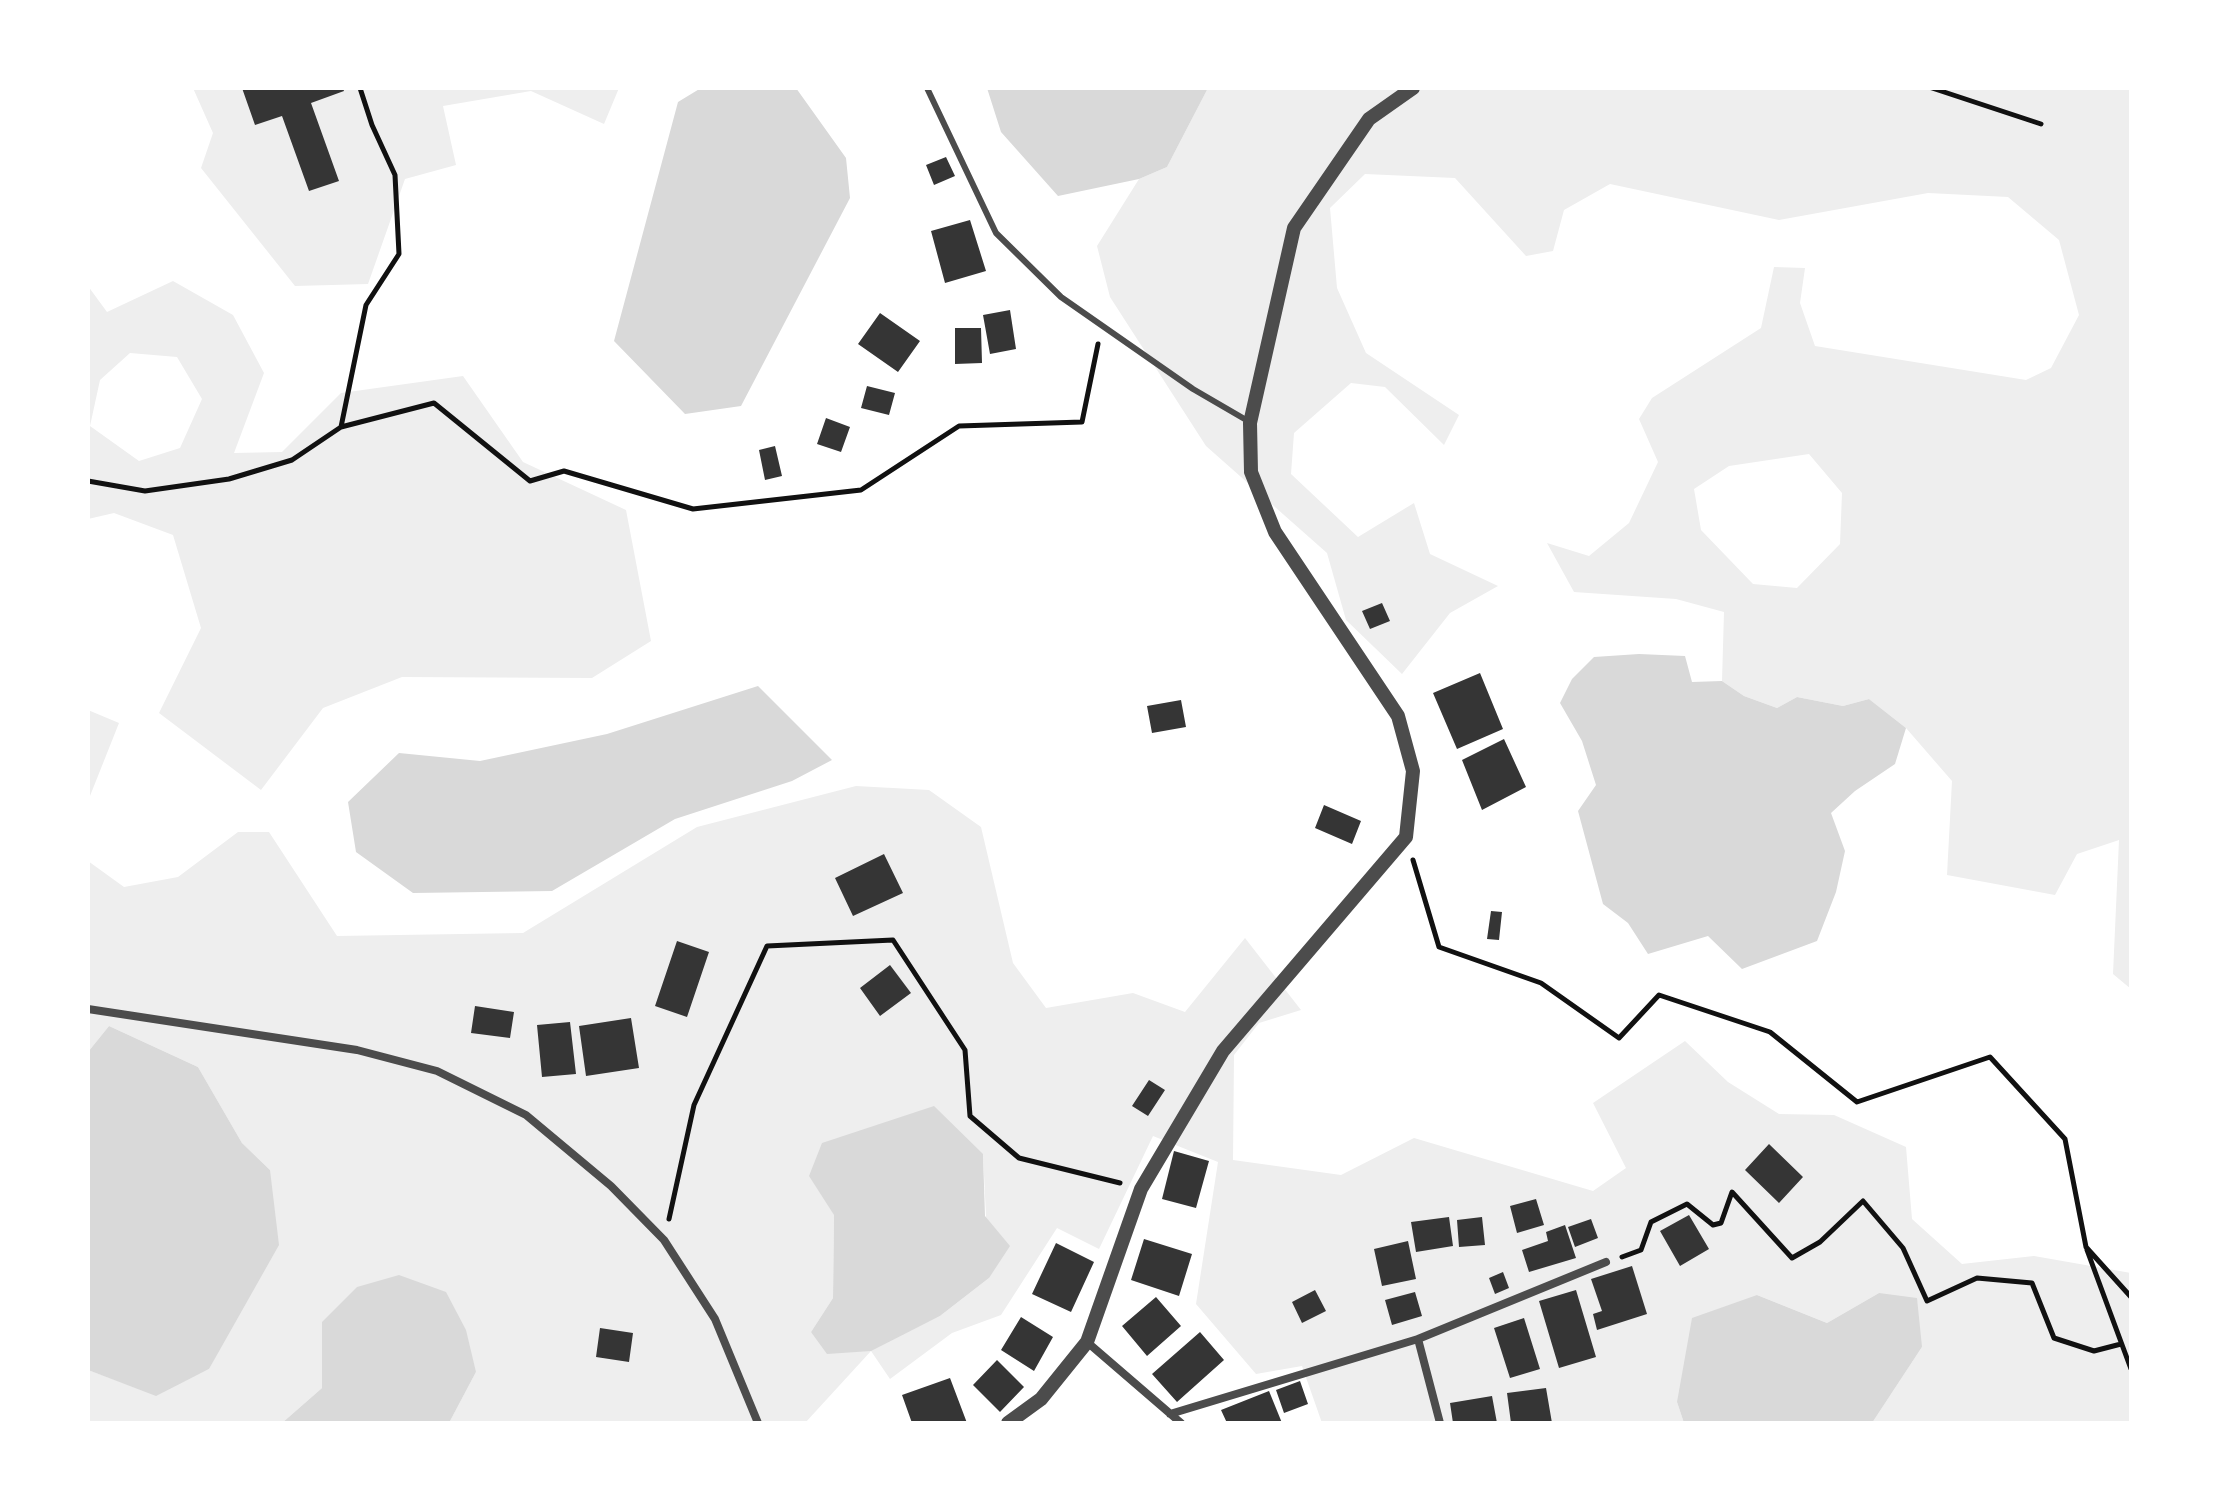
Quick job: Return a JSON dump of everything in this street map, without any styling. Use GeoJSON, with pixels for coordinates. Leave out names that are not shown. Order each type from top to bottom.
{"type":"FeatureCollection","features":[{"type":"Feature","properties":{"kind":"street"},"geometry":{"type":"LineString","coordinates":[[1008,1423],[1041,1399],[1087,1342],[1141,1189],[1223,1051],[1406,837],[1413,771],[1398,716],[1275,532],[1251,472],[1250,423],[1294,228],[1369,119],[1413,88]]}},
{"type":"Feature","properties":{"kind":"street"},"geometry":{"type":"LineString","coordinates":[[88,1009],[357,1050],[437,1071],[526,1115],[611,1186],[664,1240],[715,1319],[758,1423]]}},
{"type":"Feature","properties":{"kind":"street"},"geometry":{"type":"LineString","coordinates":[[1170,1414],[1418,1339],[1606,1262]]}},
{"type":"Feature","properties":{"kind":"street"},"geometry":{"type":"LineString","coordinates":[[1418,1339],[1440,1423]]}},
{"type":"Feature","properties":{"kind":"street"},"geometry":{"type":"LineString","coordinates":[[1087,1342],[1181,1423]]}},
{"type":"Feature","properties":{"kind":"lane"},"geometry":{"type":"LineString","coordinates":[[927,88],[996,233],[1061,297],[1193,389],[1250,423]]}},
{"type":"Feature","properties":{"kind":"path"},"geometry":{"type":"LineString","coordinates":[[341,427],[366,305],[399,254],[395,175],[372,125],[360,88]]}},
{"type":"Feature","properties":{"kind":"path"},"geometry":{"type":"LineString","coordinates":[[1932,88],[2041,124]]}},
{"type":"Feature","properties":{"kind":"path"},"geometry":{"type":"LineString","coordinates":[[88,481],[145,491],[229,479],[292,460],[341,427],[434,403],[530,481],[564,471],[693,509],[861,490],[959,426],[1082,422],[1101,324]]}},
{"type":"Feature","properties":{"kind":"path"},"geometry":{"type":"LineString","coordinates":[[1406,837],[1439,947],[1541,983],[1619,1038],[1659,995],[1770,1032],[1857,1102],[1990,1057],[2065,1139],[2086,1247],[2131,1369]]}},
{"type":"Feature","properties":{"kind":"path"},"geometry":{"type":"LineString","coordinates":[[664,1240],[694,1105],[767,946],[893,940],[965,1050],[970,1116],[1019,1158],[1141,1189]]}},
{"type":"Feature","properties":{"kind":"path"},"geometry":{"type":"LineString","coordinates":[[1606,1262],[1641,1250],[1651,1222],[1687,1204],[1713,1225],[1721,1223],[1732,1192],[1792,1258],[1820,1242],[1863,1201],[1903,1248],[1927,1301],[1977,1278],[2032,1283],[2054,1338],[2094,1351],[2121,1344]]}},
{"type":"Feature","properties":{"kind":"path"},"geometry":{"type":"LineString","coordinates":[[2086,1247],[2131,1297]]}},
{"type":"Feature","properties":{"kind":"shaded area"},"geometry":{"type":"Polygon","coordinates":[[[193,88],[619,88],[604,124],[531,91],[443,106],[456,165],[405,179],[368,284],[295,286],[201,168],[213,133],[193,88]]]}},
{"type":"Feature","properties":{"kind":"shaded area"},"geometry":{"type":"Polygon","coordinates":[[[701,88],[796,88],[846,158],[850,198],[741,406],[685,414],[614,341],[678,102],[701,88]]]}},
{"type":"Feature","properties":{"kind":"shaded area"},"geometry":{"type":"Polygon","coordinates":[[[987,88],[1208,88],[1167,167],[1139,179],[1058,196],[1001,132],[987,88]]]}},
{"type":"Feature","properties":{"kind":"shaded area"},"geometry":{"type":"Polygon","coordinates":[[[1208,88],[2131,88],[2131,989],[2113,974],[2119,840],[2077,854],[2055,895],[1947,875],[1952,781],[1906,728],[1869,699],[1843,706],[1797,697],[1777,708],[1744,696],[1722,681],[1724,612],[1676,599],[1574,592],[1547,543],[1589,556],[1629,523],[1658,462],[1639,419],[1652,398],[1761,328],[1774,267],[1805,268],[1800,303],[1815,346],[2026,380],[2051,368],[2079,315],[2059,240],[2008,197],[1928,193],[1779,220],[1610,184],[1564,210],[1553,251],[1526,256],[1455,178],[1365,174],[1330,208],[1337,288],[1366,353],[1459,415],[1444,445],[1385,387],[1351,383],[1294,433],[1291,474],[1358,537],[1414,503],[1430,554],[1498,586],[1450,613],[1402,674],[1346,620],[1327,553],[1206,446],[1110,297],[1097,246],[1139,179],[1167,167],[1208,88]],[[1809,454],[1729,466],[1694,489],[1701,530],[1753,584],[1797,588],[1840,544],[1842,493],[1809,454]]]}},
{"type":"Feature","properties":{"kind":"shaded area"},"geometry":{"type":"Polygon","coordinates":[[[173,281],[233,315],[264,373],[234,453],[282,452],[341,393],[463,376],[523,462],[626,510],[651,641],[592,678],[402,677],[323,708],[261,790],[159,713],[201,628],[173,535],[114,513],[88,519],[88,286],[107,312],[173,281]],[[130,353],[100,380],[90,426],[139,461],[180,448],[202,399],[177,357],[130,353]]]}},
{"type":"Feature","properties":{"kind":"shaded area"},"geometry":{"type":"Polygon","coordinates":[[[1639,654],[1685,656],[1692,682],[1722,681],[1744,696],[1777,708],[1797,697],[1843,706],[1869,699],[1906,728],[1895,764],[1855,791],[1831,813],[1845,851],[1836,892],[1817,941],[1742,969],[1708,936],[1648,954],[1628,923],[1603,904],[1578,811],[1596,785],[1582,741],[1560,703],[1572,679],[1594,657],[1639,654]]]}},
{"type":"Feature","properties":{"kind":"shaded area"},"geometry":{"type":"Polygon","coordinates":[[[758,686],[832,760],[792,781],[675,819],[552,891],[413,893],[356,852],[348,802],[399,753],[480,761],[607,734],[758,686]]]}},
{"type":"Feature","properties":{"kind":"shaded area"},"geometry":{"type":"Polygon","coordinates":[[[88,710],[119,723],[88,801],[88,710]]]}},
{"type":"Feature","properties":{"kind":"shaded area"},"geometry":{"type":"Polygon","coordinates":[[[856,786],[929,790],[981,827],[1013,963],[1046,1008],[1133,993],[1185,1012],[1245,938],[1301,1010],[1259,1023],[1234,1055],[1233,1160],[1341,1175],[1414,1138],[1593,1191],[1626,1168],[1593,1103],[1685,1041],[1728,1082],[1779,1114],[1834,1115],[1906,1147],[1912,1219],[1962,1264],[2034,1256],[2131,1273],[2131,1423],[1872,1423],[1922,1347],[1879,1293],[1827,1323],[1757,1295],[1677,1402],[1684,1423],[1322,1423],[1302,1366],[1256,1374],[1196,1304],[1218,1162],[1153,1136],[1099,1249],[1057,1228],[1001,1315],[952,1333],[890,1379],[871,1351],[805,1423],[449,1423],[476,1372],[322,1322],[322,1388],[282,1423],[88,1423],[88,1370],[156,1395],[209,1369],[235,1317],[270,1170],[242,1143],[198,1067],[109,1026],[88,1052],[88,861],[124,887],[178,877],[238,832],[269,832],[337,936],[523,933],[697,827],[856,786]],[[983,1154],[810,1176],[834,1214],[833,1298],[811,1332],[871,1350],[940,1316],[989,1278],[983,1154]]]}},
{"type":"Feature","properties":{"kind":"shaded area"},"geometry":{"type":"Polygon","coordinates":[[[109,1026],[198,1067],[242,1143],[270,1170],[279,1245],[209,1369],[156,1396],[88,1370],[88,1052],[109,1026]]]}},
{"type":"Feature","properties":{"kind":"shaded area"},"geometry":{"type":"Polygon","coordinates":[[[934,1106],[983,1154],[985,1216],[1010,1246],[989,1278],[940,1316],[871,1351],[827,1354],[811,1332],[833,1298],[834,1215],[809,1176],[822,1143],[934,1106]]]}},
{"type":"Feature","properties":{"kind":"shaded area"},"geometry":{"type":"Polygon","coordinates":[[[399,1275],[446,1292],[466,1330],[476,1372],[449,1423],[282,1423],[322,1388],[322,1322],[357,1287],[399,1275]]]}},
{"type":"Feature","properties":{"kind":"shaded area"},"geometry":{"type":"Polygon","coordinates":[[[1879,1293],[1917,1298],[1922,1347],[1872,1423],[1684,1423],[1677,1402],[1692,1318],[1757,1295],[1827,1323],[1879,1293]]]}},
{"type":"Feature","properties":{"kind":"building"},"geometry":{"type":"Polygon","coordinates":[[[242,88],[343,88],[344,91],[311,103],[339,181],[309,191],[282,116],[255,125],[242,88]]]}},
{"type":"Feature","properties":{"kind":"building"},"geometry":{"type":"Polygon","coordinates":[[[946,157],[955,176],[934,185],[926,165],[946,157]]]}},
{"type":"Feature","properties":{"kind":"building"},"geometry":{"type":"Polygon","coordinates":[[[970,220],[986,271],[945,283],[931,231],[970,220]]]}},
{"type":"Feature","properties":{"kind":"building"},"geometry":{"type":"Polygon","coordinates":[[[1010,310],[1016,349],[990,354],[983,315],[1010,310]]]}},
{"type":"Feature","properties":{"kind":"building"},"geometry":{"type":"Polygon","coordinates":[[[880,313],[920,341],[898,372],[858,344],[880,313]]]}},
{"type":"Feature","properties":{"kind":"building"},"geometry":{"type":"Polygon","coordinates":[[[955,328],[981,328],[982,363],[955,364],[955,328]]]}},
{"type":"Feature","properties":{"kind":"building"},"geometry":{"type":"Polygon","coordinates":[[[867,386],[895,393],[889,415],[861,408],[867,386]]]}},
{"type":"Feature","properties":{"kind":"building"},"geometry":{"type":"Polygon","coordinates":[[[826,418],[850,427],[841,452],[817,444],[826,418]]]}},
{"type":"Feature","properties":{"kind":"building"},"geometry":{"type":"Polygon","coordinates":[[[775,446],[782,476],[765,480],[759,450],[775,446]]]}},
{"type":"Feature","properties":{"kind":"building"},"geometry":{"type":"Polygon","coordinates":[[[1382,603],[1390,621],[1370,629],[1362,611],[1382,603]]]}},
{"type":"Feature","properties":{"kind":"building"},"geometry":{"type":"Polygon","coordinates":[[[1480,673],[1503,729],[1457,749],[1433,693],[1480,673]]]}},
{"type":"Feature","properties":{"kind":"building"},"geometry":{"type":"Polygon","coordinates":[[[1181,700],[1186,727],[1152,733],[1147,706],[1181,700]]]}},
{"type":"Feature","properties":{"kind":"building"},"geometry":{"type":"Polygon","coordinates":[[[1504,739],[1526,787],[1482,810],[1462,760],[1504,739]]]}},
{"type":"Feature","properties":{"kind":"building"},"geometry":{"type":"Polygon","coordinates":[[[1324,805],[1361,821],[1352,844],[1315,828],[1324,805]]]}},
{"type":"Feature","properties":{"kind":"building"},"geometry":{"type":"Polygon","coordinates":[[[884,854],[903,893],[853,916],[835,878],[884,854]]]}},
{"type":"Feature","properties":{"kind":"building"},"geometry":{"type":"Polygon","coordinates":[[[1491,911],[1502,912],[1499,940],[1487,939],[1491,911]]]}},
{"type":"Feature","properties":{"kind":"building"},"geometry":{"type":"Polygon","coordinates":[[[677,941],[709,952],[687,1017],[655,1006],[677,941]]]}},
{"type":"Feature","properties":{"kind":"building"},"geometry":{"type":"Polygon","coordinates":[[[890,965],[911,993],[880,1016],[860,988],[890,965]]]}},
{"type":"Feature","properties":{"kind":"building"},"geometry":{"type":"Polygon","coordinates":[[[475,1006],[514,1012],[510,1038],[471,1033],[475,1006]]]}},
{"type":"Feature","properties":{"kind":"building"},"geometry":{"type":"Polygon","coordinates":[[[631,1018],[639,1068],[586,1076],[579,1026],[631,1018]]]}},
{"type":"Feature","properties":{"kind":"building"},"geometry":{"type":"Polygon","coordinates":[[[570,1022],[576,1074],[542,1077],[537,1025],[570,1022]]]}},
{"type":"Feature","properties":{"kind":"building"},"geometry":{"type":"Polygon","coordinates":[[[1149,1080],[1165,1090],[1148,1116],[1132,1106],[1149,1080]]]}},
{"type":"Feature","properties":{"kind":"building"},"geometry":{"type":"Polygon","coordinates":[[[1769,1144],[1803,1177],[1779,1203],[1745,1170],[1769,1144]]]}},
{"type":"Feature","properties":{"kind":"building"},"geometry":{"type":"Polygon","coordinates":[[[1174,1151],[1209,1161],[1196,1208],[1162,1199],[1174,1151]]]}},
{"type":"Feature","properties":{"kind":"building"},"geometry":{"type":"Polygon","coordinates":[[[1536,1199],[1544,1225],[1517,1233],[1510,1206],[1536,1199]]]}},
{"type":"Feature","properties":{"kind":"building"},"geometry":{"type":"Polygon","coordinates":[[[1689,1215],[1709,1249],[1680,1266],[1660,1231],[1689,1215]]]}},
{"type":"Feature","properties":{"kind":"building"},"geometry":{"type":"Polygon","coordinates":[[[1449,1217],[1453,1246],[1416,1252],[1411,1222],[1449,1217]]]}},
{"type":"Feature","properties":{"kind":"building"},"geometry":{"type":"Polygon","coordinates":[[[1482,1217],[1485,1245],[1459,1247],[1457,1220],[1482,1217]]]}},
{"type":"Feature","properties":{"kind":"building"},"geometry":{"type":"Polygon","coordinates":[[[1591,1219],[1598,1238],[1575,1247],[1568,1227],[1591,1219]]]}},
{"type":"Feature","properties":{"kind":"building"},"geometry":{"type":"Polygon","coordinates":[[[1565,1225],[1576,1258],[1529,1272],[1522,1250],[1548,1241],[1546,1232],[1565,1225]]]}},
{"type":"Feature","properties":{"kind":"building"},"geometry":{"type":"Polygon","coordinates":[[[1144,1239],[1192,1254],[1179,1296],[1131,1280],[1144,1239]]]}},
{"type":"Feature","properties":{"kind":"building"},"geometry":{"type":"Polygon","coordinates":[[[1408,1241],[1416,1279],[1382,1286],[1374,1249],[1408,1241]]]}},
{"type":"Feature","properties":{"kind":"building"},"geometry":{"type":"Polygon","coordinates":[[[1056,1243],[1094,1262],[1071,1312],[1032,1294],[1056,1243]]]}},
{"type":"Feature","properties":{"kind":"building"},"geometry":{"type":"Polygon","coordinates":[[[1632,1266],[1647,1314],[1597,1330],[1593,1314],[1602,1311],[1591,1279],[1632,1266]]]}},
{"type":"Feature","properties":{"kind":"building"},"geometry":{"type":"Polygon","coordinates":[[[1503,1272],[1509,1288],[1495,1294],[1489,1278],[1503,1272]]]}},
{"type":"Feature","properties":{"kind":"building"},"geometry":{"type":"Polygon","coordinates":[[[1315,1290],[1326,1311],[1302,1323],[1292,1302],[1315,1290]]]}},
{"type":"Feature","properties":{"kind":"building"},"geometry":{"type":"Polygon","coordinates":[[[1576,1290],[1596,1357],[1559,1368],[1539,1301],[1576,1290]]]}},
{"type":"Feature","properties":{"kind":"building"},"geometry":{"type":"Polygon","coordinates":[[[1415,1292],[1422,1316],[1392,1325],[1385,1300],[1415,1292]]]}},
{"type":"Feature","properties":{"kind":"building"},"geometry":{"type":"Polygon","coordinates":[[[1156,1297],[1181,1326],[1147,1356],[1122,1326],[1156,1297]]]}},
{"type":"Feature","properties":{"kind":"building"},"geometry":{"type":"Polygon","coordinates":[[[1021,1317],[1053,1337],[1034,1371],[1001,1350],[1021,1317]]]}},
{"type":"Feature","properties":{"kind":"building"},"geometry":{"type":"Polygon","coordinates":[[[1524,1318],[1540,1369],[1510,1378],[1494,1328],[1524,1318]]]}},
{"type":"Feature","properties":{"kind":"building"},"geometry":{"type":"Polygon","coordinates":[[[600,1328],[633,1333],[629,1362],[596,1357],[600,1328]]]}},
{"type":"Feature","properties":{"kind":"building"},"geometry":{"type":"Polygon","coordinates":[[[1200,1332],[1224,1360],[1177,1402],[1152,1374],[1200,1332]]]}},
{"type":"Feature","properties":{"kind":"building"},"geometry":{"type":"Polygon","coordinates":[[[997,1360],[1024,1387],[1000,1412],[973,1385],[997,1360]]]}},
{"type":"Feature","properties":{"kind":"building"},"geometry":{"type":"Polygon","coordinates":[[[950,1378],[967,1423],[912,1423],[902,1395],[950,1378]]]}},
{"type":"Feature","properties":{"kind":"building"},"geometry":{"type":"Polygon","coordinates":[[[1300,1381],[1308,1404],[1284,1413],[1276,1390],[1300,1381]]]}},
{"type":"Feature","properties":{"kind":"building"},"geometry":{"type":"Polygon","coordinates":[[[1546,1388],[1552,1423],[1511,1423],[1507,1393],[1546,1388]]]}},
{"type":"Feature","properties":{"kind":"building"},"geometry":{"type":"Polygon","coordinates":[[[1269,1391],[1282,1423],[1227,1423],[1221,1410],[1269,1391]]]}},
{"type":"Feature","properties":{"kind":"building"},"geometry":{"type":"Polygon","coordinates":[[[1492,1396],[1497,1423],[1453,1423],[1450,1403],[1492,1396]]]}}]}
